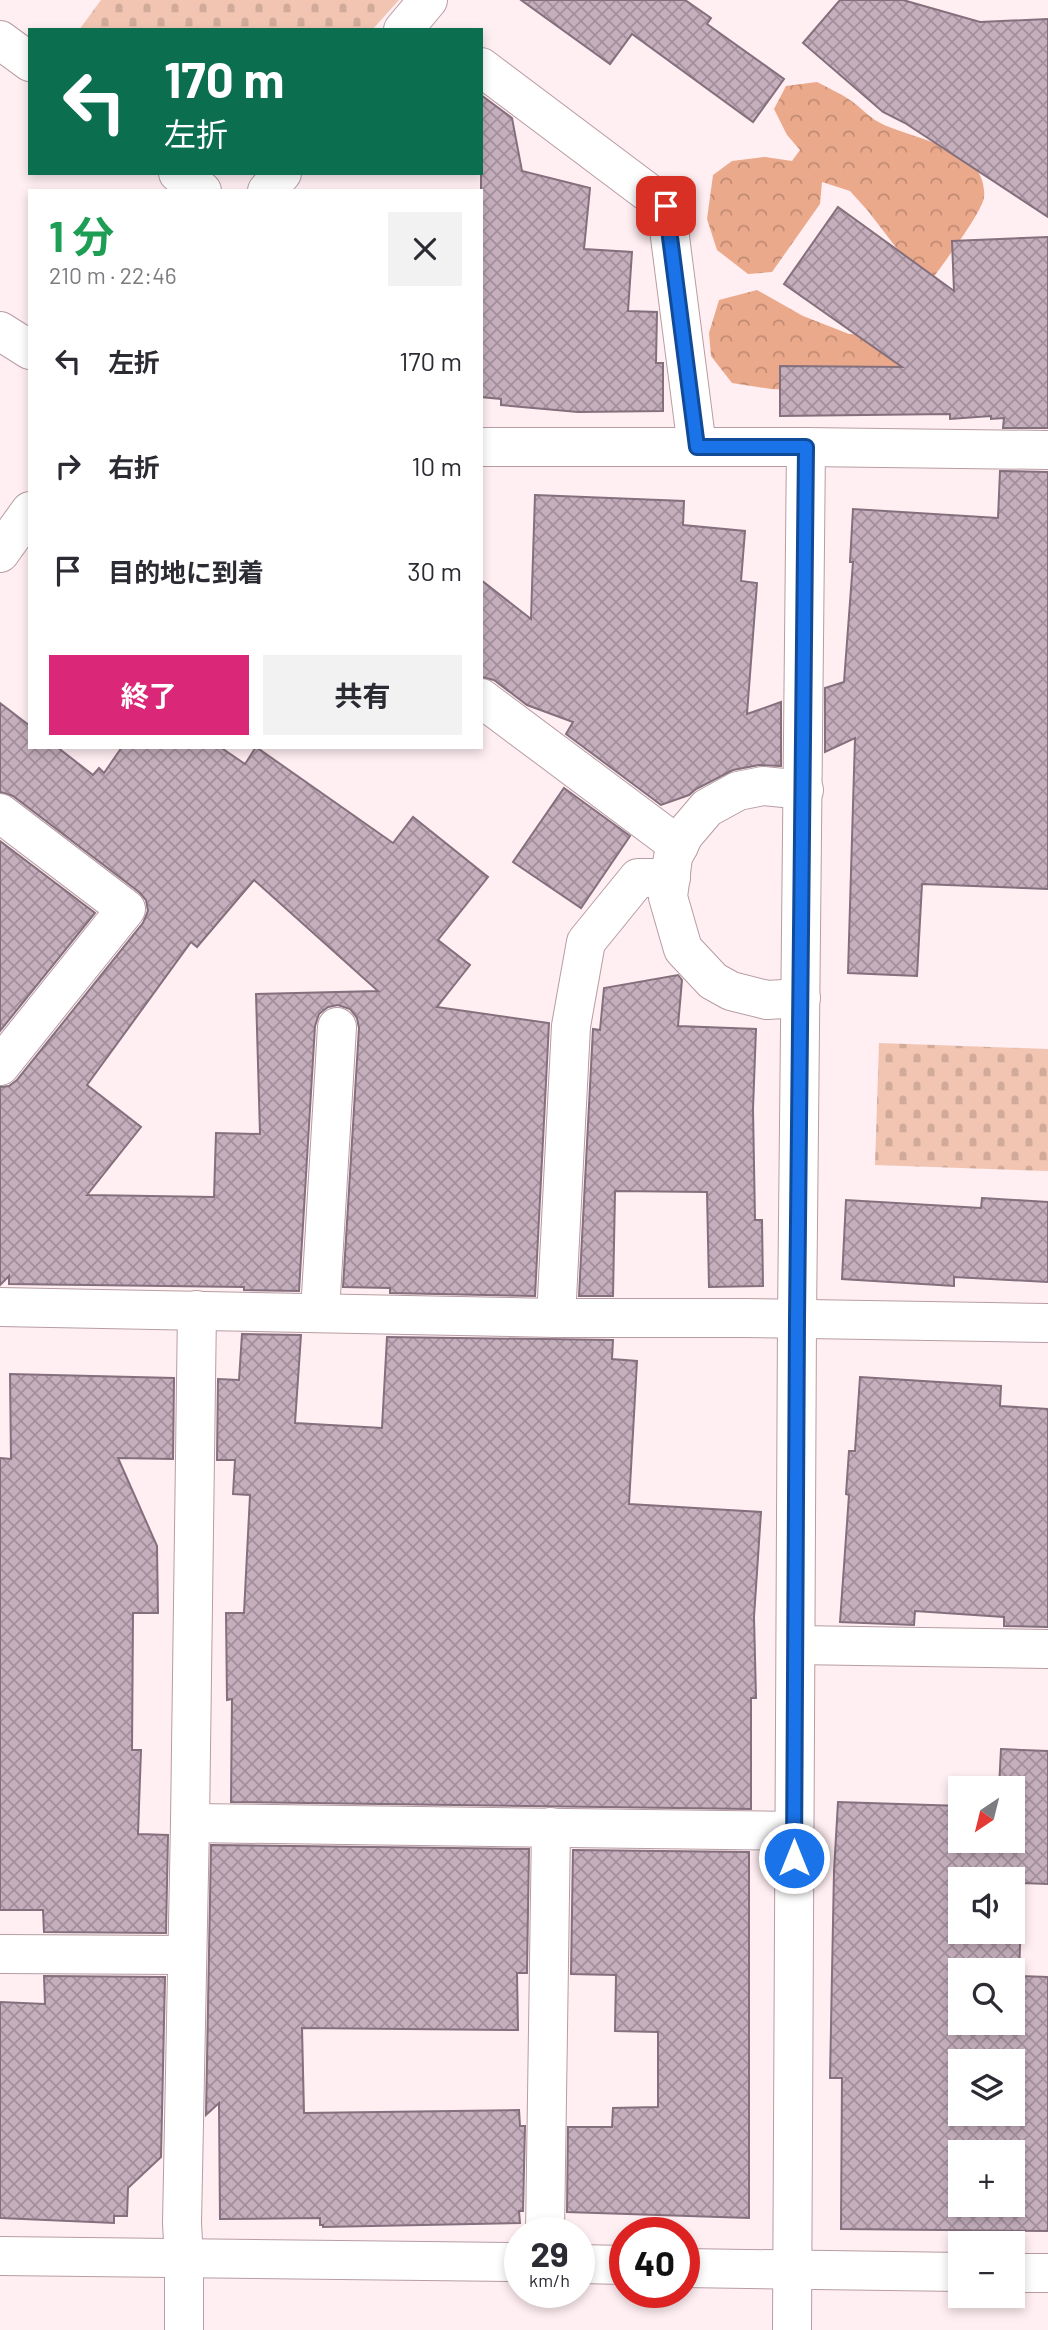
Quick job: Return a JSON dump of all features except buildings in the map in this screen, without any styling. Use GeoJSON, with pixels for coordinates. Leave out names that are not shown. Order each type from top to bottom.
{"type":"FeatureCollection","features":[{"type":"Feature","properties":{"kind":"street"},"geometry":{"type":"LineString","coordinates":[[0,40],[28,61]]}},
{"type":"Feature","properties":{"kind":"street"},"geometry":{"type":"LineString","coordinates":[[483,69],[666,206],[697,447]]}},
{"type":"Feature","properties":{"kind":"street"},"geometry":{"type":"LineString","coordinates":[[181,175],[199,189]]}},
{"type":"Feature","properties":{"kind":"street"},"geometry":{"type":"LineString","coordinates":[[269,189],[280,175]]}},
{"type":"Feature","properties":{"kind":"street"},"geometry":{"type":"LineString","coordinates":[[0,331],[28,350]]}},
{"type":"Feature","properties":{"kind":"street"},"geometry":{"type":"LineString","coordinates":[[483,447],[1048,450]]}},
{"type":"Feature","properties":{"kind":"street"},"geometry":{"type":"LineString","coordinates":[[792,2330],[797,1319],[806,447]]}},
{"type":"Feature","properties":{"kind":"street"},"geometry":{"type":"LineString","coordinates":[[0,553],[28,514]]}},
{"type":"Feature","properties":{"kind":"street"},"geometry":{"type":"LineString","coordinates":[[483,700],[675,862]]}},
{"type":"Feature","properties":{"kind":"street"},"geometry":{"type":"LineString","coordinates":[[801,998],[767,1000],[731,991],[713,981],[684,948],[668,897],[684,835],[707,808],[738,791],[763,786],[804,790]]}},
{"type":"Feature","properties":{"kind":"street"},"geometry":{"type":"LineString","coordinates":[[0,813],[126,909],[0,1066]]}},
{"type":"Feature","properties":{"kind":"street"},"geometry":{"type":"LineString","coordinates":[[556,1318],[571,1026],[586,942],[638,878],[675,862]]}},
{"type":"Feature","properties":{"kind":"street"},"geometry":{"type":"LineString","coordinates":[[320,1311],[337,1027]]}},
{"type":"Feature","properties":{"kind":"street"},"geometry":{"type":"LineString","coordinates":[[0,1307],[1048,1324]]}},
{"type":"Feature","properties":{"kind":"street"},"geometry":{"type":"LineString","coordinates":[[184,2330],[182,2223],[197,1310]]}},
{"type":"Feature","properties":{"kind":"street"},"geometry":{"type":"LineString","coordinates":[[796,1645],[1048,1649]]}},
{"type":"Feature","properties":{"kind":"street"},"geometry":{"type":"LineString","coordinates":[[190,1823],[794,1831]]}},
{"type":"Feature","properties":{"kind":"street"},"geometry":{"type":"LineString","coordinates":[[545,2217],[551,1828]]}},
{"type":"Feature","properties":{"kind":"street"},"geometry":{"type":"LineString","coordinates":[[0,1954],[187,1955]]}},
{"type":"Feature","properties":{"kind":"street"},"geometry":{"type":"LineString","coordinates":[[0,2256],[504,2262]]}},
{"type":"Feature","properties":{"kind":"street"},"geometry":{"type":"LineString","coordinates":[[700,2268],[948,2272]]}},
{"type":"Feature","properties":{"kind":"street"},"geometry":{"type":"LineString","coordinates":[[1025,2273],[1048,2273]]}},
{"type":"Feature","properties":{"kind":"green space"},"geometry":{"type":"Polygon","coordinates":[[[101,0],[399,0],[374,28],[80,28],[101,0]]]}},
{"type":"Feature","properties":{"kind":"green space"},"geometry":{"type":"Polygon","coordinates":[[[817,82],[846,97],[875,120],[943,146],[974,166],[982,180],[982,204],[933,278],[918,276],[850,191],[822,182],[820,204],[772,272],[748,274],[717,250],[707,219],[713,175],[732,161],[765,157],[792,161],[800,150],[787,135],[774,109],[786,86],[817,82]]]}},
{"type":"Feature","properties":{"kind":"green space"},"geometry":{"type":"Polygon","coordinates":[[[757,290],[803,316],[849,334],[940,337],[956,382],[859,393],[771,389],[732,383],[711,356],[709,333],[719,300],[757,290]]]}},
{"type":"Feature","properties":{"kind":"green space"},"geometry":{"type":"Polygon","coordinates":[[[879,1043],[1048,1049],[1048,1171],[875,1165],[879,1043]]]}},
{"type":"Feature","properties":{"kind":"route"},"geometry":{"type":"LineString","coordinates":[[666,206],[697,447],[806,447],[794,1858]]}}]}
